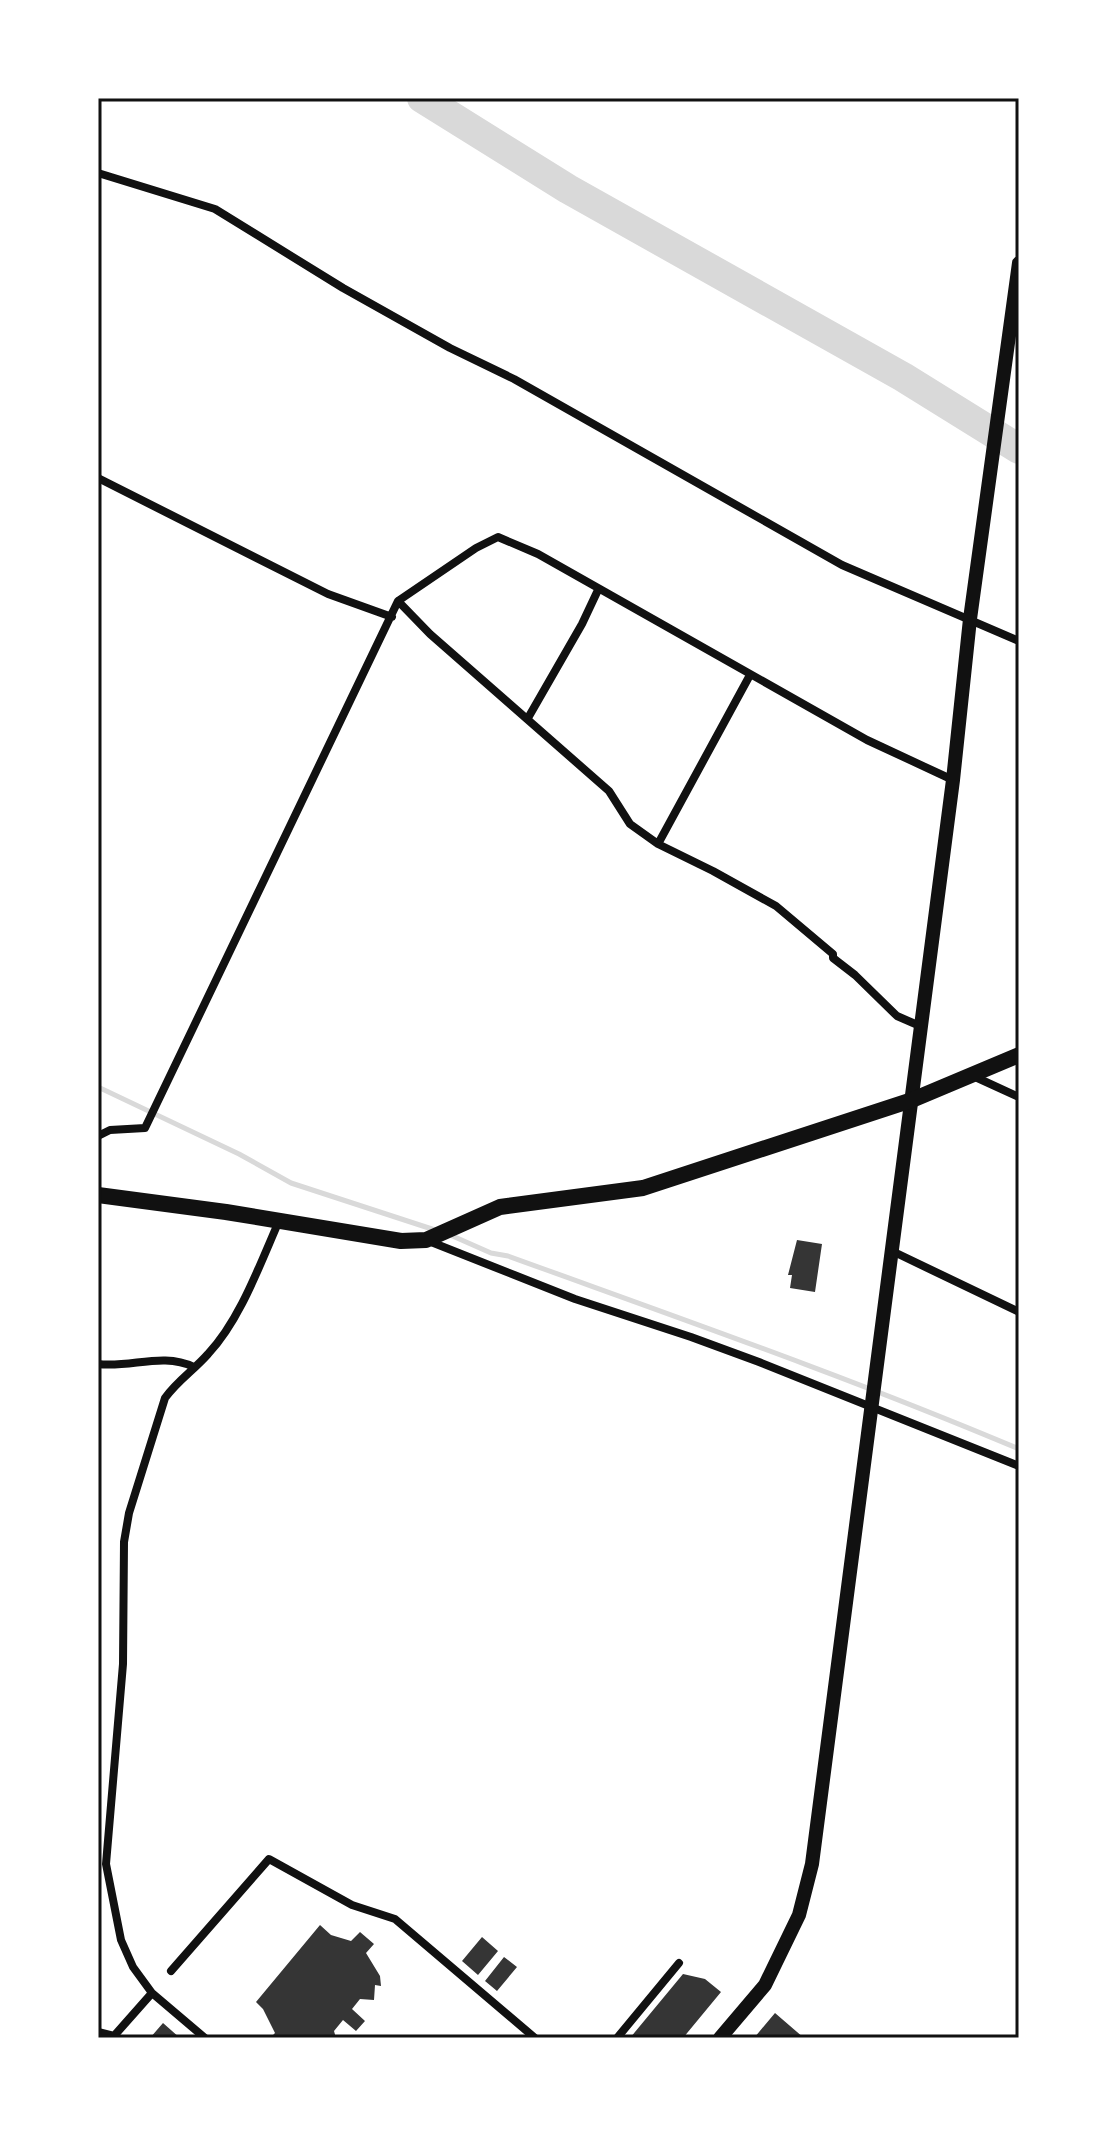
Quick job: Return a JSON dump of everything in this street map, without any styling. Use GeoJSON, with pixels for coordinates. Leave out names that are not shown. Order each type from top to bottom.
{"type":"FeatureCollection","features":[{"type":"Feature","properties":{"kind":"main road"},"geometry":{"type":"LineString","coordinates":[[720,2038],[765,1985],[799,1915],[812,1864],[953,780],[970,619],[1019,263]]}},
{"type":"Feature","properties":{"kind":"main road"},"geometry":{"type":"LineString","coordinates":[[98,1195],[401,1241],[431,1238],[500,1207],[643,1188],[912,1100],[1019,1055]]}},
{"type":"Feature","properties":{"kind":"street"},"geometry":{"type":"LineString","coordinates":[[98,173],[215,209],[343,288],[450,348],[514,379],[842,565],[1019,641]]}},
{"type":"Feature","properties":{"kind":"street"},"geometry":{"type":"LineString","coordinates":[[98,478],[328,594],[392,617]]}},
{"type":"Feature","properties":{"kind":"street"},"geometry":{"type":"LineString","coordinates":[[98,1136],[118,1128],[145,1128],[148,1123],[398,601],[476,548],[498,537],[538,554],[867,740],[953,780]]}},
{"type":"Feature","properties":{"kind":"street"},"geometry":{"type":"LineString","coordinates":[[528,718],[598,590]]}},
{"type":"Feature","properties":{"kind":"street"},"geometry":{"type":"LineString","coordinates":[[398,601],[430,634],[528,718],[551,743],[609,791],[630,824],[658,844],[776,906],[833,954],[833,958],[897,1016],[920,1026]]}},
{"type":"Feature","properties":{"kind":"street"},"geometry":{"type":"LineString","coordinates":[[658,844],[750,675]]}},
{"type":"Feature","properties":{"kind":"street"},"geometry":{"type":"LineString","coordinates":[[973,1076],[1019,1097]]}},
{"type":"Feature","properties":{"kind":"street"},"geometry":{"type":"LineString","coordinates":[[205,2038],[152,1993],[126,1954],[106,1864],[123,1664],[124,1542],[129,1513],[165,1398],[209,1354],[225,1330],[253,1281],[279,1221]]}},
{"type":"Feature","properties":{"kind":"street"},"geometry":{"type":"LineString","coordinates":[[431,1238],[575,1299],[691,1337],[873,1404],[1019,1466]]}},
{"type":"Feature","properties":{"kind":"street"},"geometry":{"type":"LineString","coordinates":[[892,1251],[1019,1312]]}},
{"type":"Feature","properties":{"kind":"street"},"geometry":{"type":"LineString","coordinates":[[98,1364],[132,1365],[173,1359],[194,1367]]}},
{"type":"Feature","properties":{"kind":"street"},"geometry":{"type":"LineString","coordinates":[[171,1971],[269,1859],[352,1905],[395,1919],[535,2038]]}},
{"type":"Feature","properties":{"kind":"street"},"geometry":{"type":"LineString","coordinates":[[617,2038],[679,1963]]}},
{"type":"Feature","properties":{"kind":"street"},"geometry":{"type":"LineString","coordinates":[[98,2032],[113,2037],[152,1993]]}},
{"type":"Feature","properties":{"kind":"building"},"geometry":{"type":"Polygon","coordinates":[[[797,1240],[822,1244],[815,1292],[790,1288],[792,1275],[788,1275],[797,1240]]]}},
{"type":"Feature","properties":{"kind":"building"},"geometry":{"type":"Polygon","coordinates":[[[320,1925],[331,1935],[351,1941],[360,1932],[374,1944],[366,1953],[380,1976],[381,1986],[375,1985],[374,2000],[360,1999],[352,2009],[365,2021],[356,2031],[343,2020],[334,2031],[336,2038],[270,2038],[275,2033],[256,2002],[320,1925]]]}},
{"type":"Feature","properties":{"kind":"building"},"geometry":{"type":"Polygon","coordinates":[[[482,1937],[498,1951],[478,1975],[462,1961],[482,1937]]]}},
{"type":"Feature","properties":{"kind":"building"},"geometry":{"type":"Polygon","coordinates":[[[504,1957],[517,1967],[497,1991],[485,1981],[504,1957]]]}},
{"type":"Feature","properties":{"kind":"building"},"geometry":{"type":"Polygon","coordinates":[[[683,1974],[705,1979],[721,1992],[683,2038],[630,2038],[683,1974]]]}},
{"type":"Feature","properties":{"kind":"building"},"geometry":{"type":"Polygon","coordinates":[[[775,2013],[804,2038],[754,2038],[775,2013]]]}},
{"type":"Feature","properties":{"kind":"building"},"geometry":{"type":"Polygon","coordinates":[[[163,2023],[180,2038],[150,2038],[163,2023]]]}},
{"type":"Feature","properties":{"kind":"waterway"},"geometry":{"type":"LineString","coordinates":[[422,98],[568,189],[903,377],[1019,449]]}},
{"type":"Feature","properties":{"kind":"waterway"},"geometry":{"type":"LineString","coordinates":[[98,1087],[239,1154],[291,1183],[435,1230]]}},
{"type":"Feature","properties":{"kind":"waterway"},"geometry":{"type":"LineString","coordinates":[[448,1234],[491,1253],[508,1256],[829,1373],[1019,1449]]}}]}
